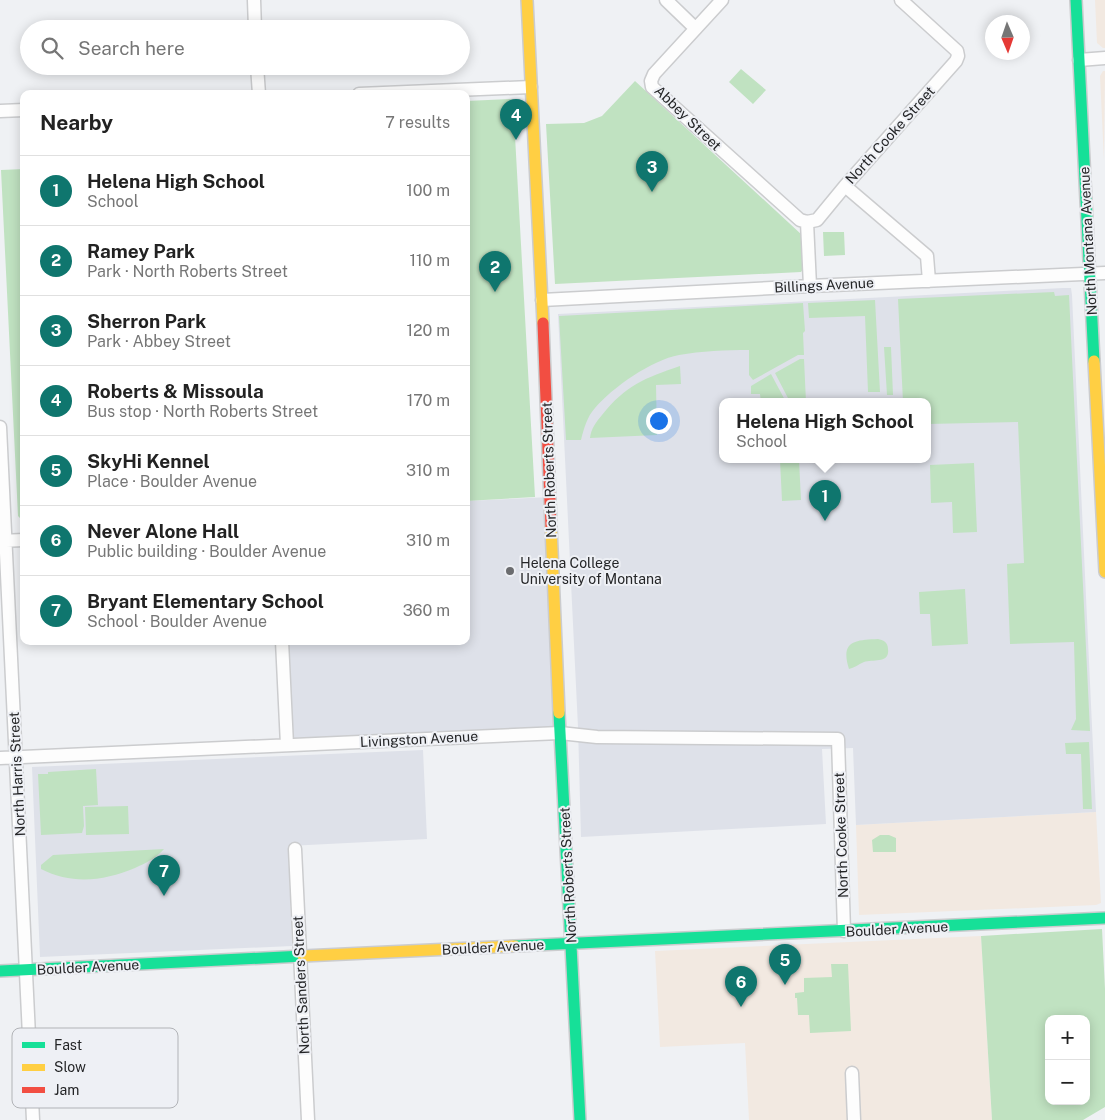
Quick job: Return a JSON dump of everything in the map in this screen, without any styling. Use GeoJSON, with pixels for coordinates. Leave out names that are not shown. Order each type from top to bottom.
{"type":"FeatureCollection","features":[{"type":"Feature","properties":{"kind":"main road","name":"North Roberts Street"},"geometry":{"type":"LineString","coordinates":[[527,0],[560,733],[580,1120]]}},
{"type":"Feature","properties":{"kind":"main road","name":"North Montana Avenue"},"geometry":{"type":"LineString","coordinates":[[1076,0],[1103,489],[1105,572]]}},
{"type":"Feature","properties":{"kind":"main road","name":"Boulder Avenue"},"geometry":{"type":"LineString","coordinates":[[0,971],[1105,918]]}},
{"type":"Feature","properties":{"kind":"street"},"geometry":{"type":"LineString","coordinates":[[254,0],[255,20]]}},
{"type":"Feature","properties":{"kind":"street"},"geometry":{"type":"LineString","coordinates":[[666,0],[695,28]]}},
{"type":"Feature","properties":{"kind":"street","name":"Abbey Street"},"geometry":{"type":"LineString","coordinates":[[722,0],[654,74],[651,81],[652,87],[800,220],[807,222]]}},
{"type":"Feature","properties":{"kind":"street","name":"North Cooke Street"},"geometry":{"type":"LineString","coordinates":[[807,222],[816,220],[956,61],[957,51],[901,0]]}},
{"type":"Feature","properties":{"kind":"street"},"geometry":{"type":"LineString","coordinates":[[1079,60],[1105,58]]}},
{"type":"Feature","properties":{"kind":"street"},"geometry":{"type":"LineString","coordinates":[[258,75],[259,90]]}},
{"type":"Feature","properties":{"kind":"street"},"geometry":{"type":"LineString","coordinates":[[457,90],[531,87]]}},
{"type":"Feature","properties":{"kind":"street"},"geometry":{"type":"LineString","coordinates":[[0,111],[20,110]]}},
{"type":"Feature","properties":{"kind":"street"},"geometry":{"type":"LineString","coordinates":[[845,186],[927,256],[929,281]]}},
{"type":"Feature","properties":{"kind":"street"},"geometry":{"type":"LineString","coordinates":[[807,222],[810,286]]}},
{"type":"Feature","properties":{"kind":"street","name":"Billings Avenue"},"geometry":{"type":"LineString","coordinates":[[542,300],[1105,273]]}},
{"type":"Feature","properties":{"kind":"street","name":"North Harris Street"},"geometry":{"type":"LineString","coordinates":[[0,427],[3,540],[16,757],[28,1028]]}},
{"type":"Feature","properties":{"kind":"street"},"geometry":{"type":"LineString","coordinates":[[3,540],[20,540]]}},
{"type":"Feature","properties":{"kind":"street"},"geometry":{"type":"LineString","coordinates":[[282,645],[287,745]]}},
{"type":"Feature","properties":{"kind":"street","name":"Livingston Avenue"},"geometry":{"type":"LineString","coordinates":[[0,758],[560,733],[597,737],[838,739]]}},
{"type":"Feature","properties":{"kind":"street","name":"North Cooke Street"},"geometry":{"type":"LineString","coordinates":[[838,739],[844,932]]}},
{"type":"Feature","properties":{"kind":"street","name":"North Sanders Street"},"geometry":{"type":"LineString","coordinates":[[295,849],[308,1120]]}},
{"type":"Feature","properties":{"kind":"street"},"geometry":{"type":"LineString","coordinates":[[852,1073],[854,1120]]}},
{"type":"Feature","properties":{"kind":"shaded area"},"geometry":{"type":"Polygon","coordinates":[[[1095,0],[1105,0],[1105,48],[1097,43],[1095,0]]]}},
{"type":"Feature","properties":{"kind":"shaded area"},"geometry":{"type":"Polygon","coordinates":[[[1105,71],[1104,161],[1100,76],[1105,71]]]}},
{"type":"Feature","properties":{"kind":"shaded area"},"geometry":{"type":"Polygon","coordinates":[[[1071,288],[1096,812],[856,825],[853,748],[822,749],[826,824],[581,837],[578,727],[558,314],[1071,288]]]}},
{"type":"Feature","properties":{"kind":"shaded area","name":"Helena College University of Montana"},"geometry":{"type":"Polygon","coordinates":[[[550,497],[560,733],[287,745],[282,645],[470,645],[470,501],[550,497]]]}},
{"type":"Feature","properties":{"kind":"shaded area"},"geometry":{"type":"Polygon","coordinates":[[[423,750],[427,839],[288,846],[292,946],[40,957],[32,767],[423,750]]]}},
{"type":"Feature","properties":{"kind":"shaded area"},"geometry":{"type":"Polygon","coordinates":[[[1096,812],[1101,903],[1096,905],[859,915],[856,825],[1096,812]]]}},
{"type":"Feature","properties":{"kind":"shaded area"},"geometry":{"type":"Polygon","coordinates":[[[981,936],[992,1120],[749,1120],[745,1043],[660,1047],[655,951],[981,936]]]}},
{"type":"Feature","properties":{"kind":"green space"},"geometry":{"type":"Polygon","coordinates":[[[741,69],[766,90],[753,104],[729,82],[741,69]]]}},
{"type":"Feature","properties":{"kind":"green space"},"geometry":{"type":"Polygon","coordinates":[[[635,81],[802,235],[803,269],[801,272],[555,284],[546,124],[584,123],[602,116],[635,81]]]}},
{"type":"Feature","properties":{"kind":"green space"},"geometry":{"type":"Polygon","coordinates":[[[513,100],[535,497],[470,501],[470,101],[513,100]]]}},
{"type":"Feature","properties":{"kind":"green space"},"geometry":{"type":"Polygon","coordinates":[[[20,169],[20,518],[18,516],[1,170],[20,169]]]}},
{"type":"Feature","properties":{"kind":"green space"},"geometry":{"type":"Polygon","coordinates":[[[823,232],[844,232],[845,255],[824,256],[823,232]]]}},
{"type":"Feature","properties":{"kind":"green space"},"geometry":{"type":"Polygon","coordinates":[[[1054,292],[1055,296],[1069,295],[1090,731],[1071,730],[1076,719],[1074,642],[1010,644],[1007,564],[1024,563],[1018,422],[931,424],[931,398],[903,398],[898,299],[1054,292]]]}},
{"type":"Feature","properties":{"kind":"green space"},"geometry":{"type":"Polygon","coordinates":[[[875,300],[880,392],[868,392],[865,316],[809,318],[808,303],[875,300]]]}},
{"type":"Feature","properties":{"kind":"green space"},"geometry":{"type":"Polygon","coordinates":[[[803,303],[804,355],[798,355],[753,380],[749,375],[749,350],[705,352],[668,358],[645,368],[622,383],[603,400],[590,415],[581,440],[566,440],[559,316],[803,303]]]}},
{"type":"Feature","properties":{"kind":"green space"},"geometry":{"type":"Polygon","coordinates":[[[884,347],[891,347],[893,395],[887,395],[884,347]]]}},
{"type":"Feature","properties":{"kind":"green space"},"geometry":{"type":"Polygon","coordinates":[[[800,359],[804,359],[806,398],[788,398],[775,373],[800,359]]]}},
{"type":"Feature","properties":{"kind":"green space"},"geometry":{"type":"Polygon","coordinates":[[[680,366],[681,384],[656,385],[657,435],[590,438],[596,423],[619,396],[656,374],[680,366]]]}},
{"type":"Feature","properties":{"kind":"green space"},"geometry":{"type":"Polygon","coordinates":[[[771,374],[784,398],[760,398],[760,394],[751,394],[751,386],[771,374]]]}},
{"type":"Feature","properties":{"kind":"green space"},"geometry":{"type":"Polygon","coordinates":[[[780,463],[799,463],[801,500],[782,501],[780,463]]]}},
{"type":"Feature","properties":{"kind":"green space"},"geometry":{"type":"Polygon","coordinates":[[[974,463],[977,532],[953,533],[952,502],[931,503],[930,465],[974,463]]]}},
{"type":"Feature","properties":{"kind":"green space"},"geometry":{"type":"Polygon","coordinates":[[[965,589],[968,644],[932,646],[930,614],[920,614],[919,592],[965,589]]]}},
{"type":"Feature","properties":{"kind":"green space"},"geometry":{"type":"Polygon","coordinates":[[[878,639],[887,645],[888,654],[886,657],[880,660],[864,662],[849,669],[846,653],[848,647],[862,640],[878,639]]]}},
{"type":"Feature","properties":{"kind":"green space"},"geometry":{"type":"Polygon","coordinates":[[[1089,742],[1092,809],[1083,809],[1081,754],[1066,754],[1065,743],[1089,742]]]}},
{"type":"Feature","properties":{"kind":"green space"},"geometry":{"type":"Polygon","coordinates":[[[96,769],[98,805],[83,806],[84,826],[82,833],[41,835],[38,774],[96,769]]]}},
{"type":"Feature","properties":{"kind":"green space"},"geometry":{"type":"Polygon","coordinates":[[[128,806],[129,834],[86,835],[85,807],[128,806]]]}},
{"type":"Feature","properties":{"kind":"green space"},"geometry":{"type":"Polygon","coordinates":[[[880,835],[889,835],[896,838],[896,852],[873,852],[872,840],[880,835]]]}},
{"type":"Feature","properties":{"kind":"green space"},"geometry":{"type":"Polygon","coordinates":[[[164,849],[151,860],[135,868],[100,878],[76,879],[53,874],[41,869],[41,865],[53,855],[164,849]]]}},
{"type":"Feature","properties":{"kind":"green space"},"geometry":{"type":"Polygon","coordinates":[[[1102,929],[1105,989],[1105,1107],[1083,1120],[992,1120],[981,936],[1102,929]]]}},
{"type":"Feature","properties":{"kind":"green space"},"geometry":{"type":"Polygon","coordinates":[[[831,964],[848,964],[851,1031],[810,1033],[809,1015],[798,1015],[795,993],[804,992],[804,978],[832,977],[831,964]]]}},
{"type":"Feature","properties":{"kind":"traffic: fast"},"geometry":{"type":"LineString","coordinates":[[1076,0],[1094,361]]}},
{"type":"Feature","properties":{"kind":"traffic: fast"},"geometry":{"type":"LineString","coordinates":[[559,713],[580,1120]]}},
{"type":"Feature","properties":{"kind":"traffic: fast"},"geometry":{"type":"LineString","coordinates":[[515,946],[1105,918]]}},
{"type":"Feature","properties":{"kind":"traffic: fast"},"geometry":{"type":"LineString","coordinates":[[0,971],[303,956]]}},
{"type":"Feature","properties":{"kind":"traffic: slow"},"geometry":{"type":"LineString","coordinates":[[527,0],[543,323]]}},
{"type":"Feature","properties":{"kind":"traffic: slow"},"geometry":{"type":"LineString","coordinates":[[1094,361],[1105,572]]}},
{"type":"Feature","properties":{"kind":"traffic: slow"},"geometry":{"type":"LineString","coordinates":[[551,527],[559,713]]}},
{"type":"Feature","properties":{"kind":"traffic: slow"},"geometry":{"type":"LineString","coordinates":[[303,956],[515,946]]}},
{"type":"Feature","properties":{"kind":"traffic: jam"},"geometry":{"type":"LineString","coordinates":[[543,323],[551,527]]}},
{"type":"Feature","properties":{"kind":"place","name":"Roberts & Missoula"},"geometry":{"type":"Point","coordinates":[516,140]}},
{"type":"Feature","properties":{"kind":"place","name":"Sherron Park"},"geometry":{"type":"Point","coordinates":[652,192]}},
{"type":"Feature","properties":{"kind":"place","name":"Ramey Park"},"geometry":{"type":"Point","coordinates":[495,292]}},
{"type":"Feature","properties":{"kind":"place","name":"Helena High School"},"geometry":{"type":"Point","coordinates":[825,521]}},
{"type":"Feature","properties":{"kind":"place","name":"Helena College University of Montana"},"geometry":{"type":"Point","coordinates":[510,571]}},
{"type":"Feature","properties":{"kind":"place","name":"Bryant Elementary School"},"geometry":{"type":"Point","coordinates":[164,896]}},
{"type":"Feature","properties":{"kind":"place","name":"SkyHi Kennel"},"geometry":{"type":"Point","coordinates":[785,985]}},
{"type":"Feature","properties":{"kind":"place","name":"Never Alone Hall"},"geometry":{"type":"Point","coordinates":[741,1007]}}]}
